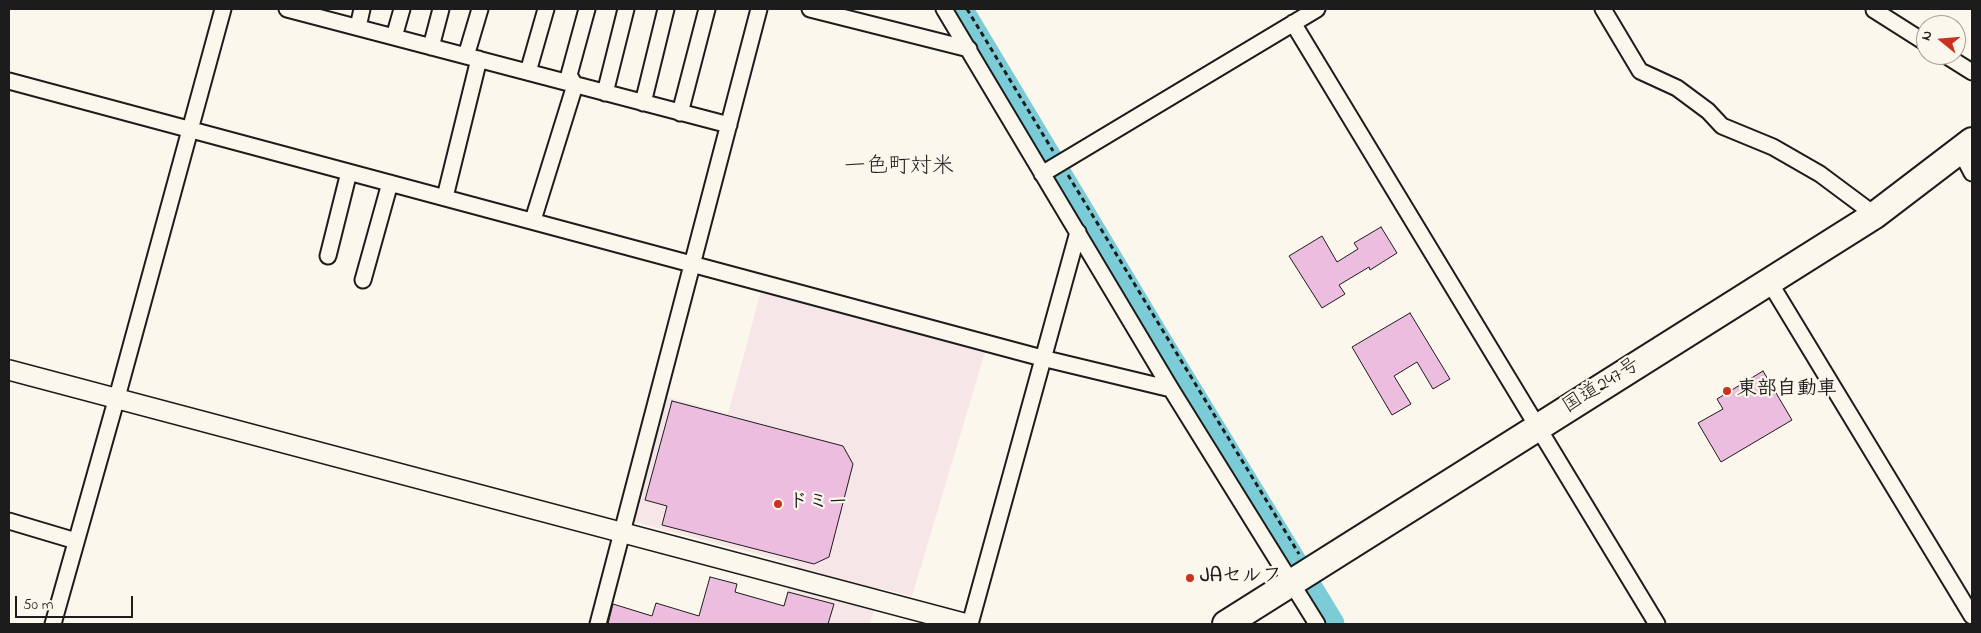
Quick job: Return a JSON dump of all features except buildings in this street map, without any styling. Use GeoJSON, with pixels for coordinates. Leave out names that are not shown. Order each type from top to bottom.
{"type":"FeatureCollection","features":[{"type":"Feature","properties":{"kind":"highway","name":"国道247号"},"geometry":{"type":"LineString","coordinates":[[1226,624],[1770,282],[1968,155]]}},
{"type":"Feature","properties":{"kind":"street"},"geometry":{"type":"LineString","coordinates":[[53,624],[223,9]]}},
{"type":"Feature","properties":{"kind":"street"},"geometry":{"type":"LineString","coordinates":[[288,9],[320,13],[358,27],[394,37],[729,125]]}},
{"type":"Feature","properties":{"kind":"street"},"geometry":{"type":"LineString","coordinates":[[358,27],[362,9]]}},
{"type":"Feature","properties":{"kind":"street"},"geometry":{"type":"LineString","coordinates":[[394,37],[402,9]]}},
{"type":"Feature","properties":{"kind":"street"},"geometry":{"type":"LineString","coordinates":[[431,47],[441,9]]}},
{"type":"Feature","properties":{"kind":"street"},"geometry":{"type":"LineString","coordinates":[[445,197],[480,9]]}},
{"type":"Feature","properties":{"kind":"street"},"geometry":{"type":"LineString","coordinates":[[528,72],[546,9]]}},
{"type":"Feature","properties":{"kind":"street"},"geometry":{"type":"LineString","coordinates":[[533,220],[575,85],[569,75],[587,9]]}},
{"type":"Feature","properties":{"kind":"street"},"geometry":{"type":"LineString","coordinates":[[605,93],[626,9]]}},
{"type":"Feature","properties":{"kind":"street"},"geometry":{"type":"LineString","coordinates":[[643,103],[666,9]]}},
{"type":"Feature","properties":{"kind":"street"},"geometry":{"type":"LineString","coordinates":[[680,112],[707,9]]}},
{"type":"Feature","properties":{"kind":"street"},"geometry":{"type":"LineString","coordinates":[[598,624],[759,9]]}},
{"type":"Feature","properties":{"kind":"street"},"geometry":{"type":"LineString","coordinates":[[810,9],[969,49]]}},
{"type":"Feature","properties":{"kind":"street"},"geometry":{"type":"LineString","coordinates":[[944,9],[1171,390],[1301,577],[1317,624]]}},
{"type":"Feature","properties":{"kind":"street"},"geometry":{"type":"LineString","coordinates":[[1042,174],[1317,9]]}},
{"type":"Feature","properties":{"kind":"street"},"geometry":{"type":"LineString","coordinates":[[1603,9],[1640,71],[1677,88],[1708,111],[1722,126],[1772,147],[1820,174],[1875,215]]}},
{"type":"Feature","properties":{"kind":"street"},"geometry":{"type":"LineString","coordinates":[[1875,9],[1916,37]]}},
{"type":"Feature","properties":{"kind":"street"},"geometry":{"type":"LineString","coordinates":[[1293,23],[1536,428],[1657,624]]}},
{"type":"Feature","properties":{"kind":"street"},"geometry":{"type":"LineString","coordinates":[[1961,65],[1972,72]]}},
{"type":"Feature","properties":{"kind":"street"},"geometry":{"type":"LineString","coordinates":[[9,81],[1042,358],[1171,390]]}},
{"type":"Feature","properties":{"kind":"street"},"geometry":{"type":"LineString","coordinates":[[328,256],[349,172]]}},
{"type":"Feature","properties":{"kind":"street"},"geometry":{"type":"LineString","coordinates":[[363,280],[390,182]]}},
{"type":"Feature","properties":{"kind":"street"},"geometry":{"type":"LineString","coordinates":[[9,370],[968,624],[1078,232]]}},
{"type":"Feature","properties":{"kind":"street"},"geometry":{"type":"LineString","coordinates":[[1770,282],[1972,616]]}},
{"type":"Feature","properties":{"kind":"street"},"geometry":{"type":"LineString","coordinates":[[9,521],[76,540]]}},
{"type":"Feature","properties":{"kind":"path"},"geometry":{"type":"LineString","coordinates":[[966,9],[1061,164],[1301,577]]}},
{"type":"Feature","properties":{"kind":"shaded area"},"geometry":{"type":"Polygon","coordinates":[[[762,287],[986,349],[912,596],[880,588],[870,624],[777,624],[795,564],[630,521],[664,396],[728,414],[762,287]]]}},
{"type":"Feature","properties":{"kind":"water"},"geometry":{"type":"Polygon","coordinates":[[[1313,584],[1337,624],[1324,624],[1304,591],[1313,584]]]}},
{"type":"Feature","properties":{"kind":"waterway"},"geometry":{"type":"LineString","coordinates":[[958,9],[1154,336],[1330,624]]}},
{"type":"Feature","properties":{"kind":"place","name":"東部自動車"},"geometry":{"type":"Point","coordinates":[1727,391]}},
{"type":"Feature","properties":{"kind":"place","name":"ドミー"},"geometry":{"type":"Point","coordinates":[778,504]}},
{"type":"Feature","properties":{"kind":"place","name":"JAセルフ"},"geometry":{"type":"Point","coordinates":[1190,578]}},
{"type":"Feature","properties":{"kind":"district","name":"一色町対米"},"geometry":{"type":"Point","coordinates":[899,168]}}]}
